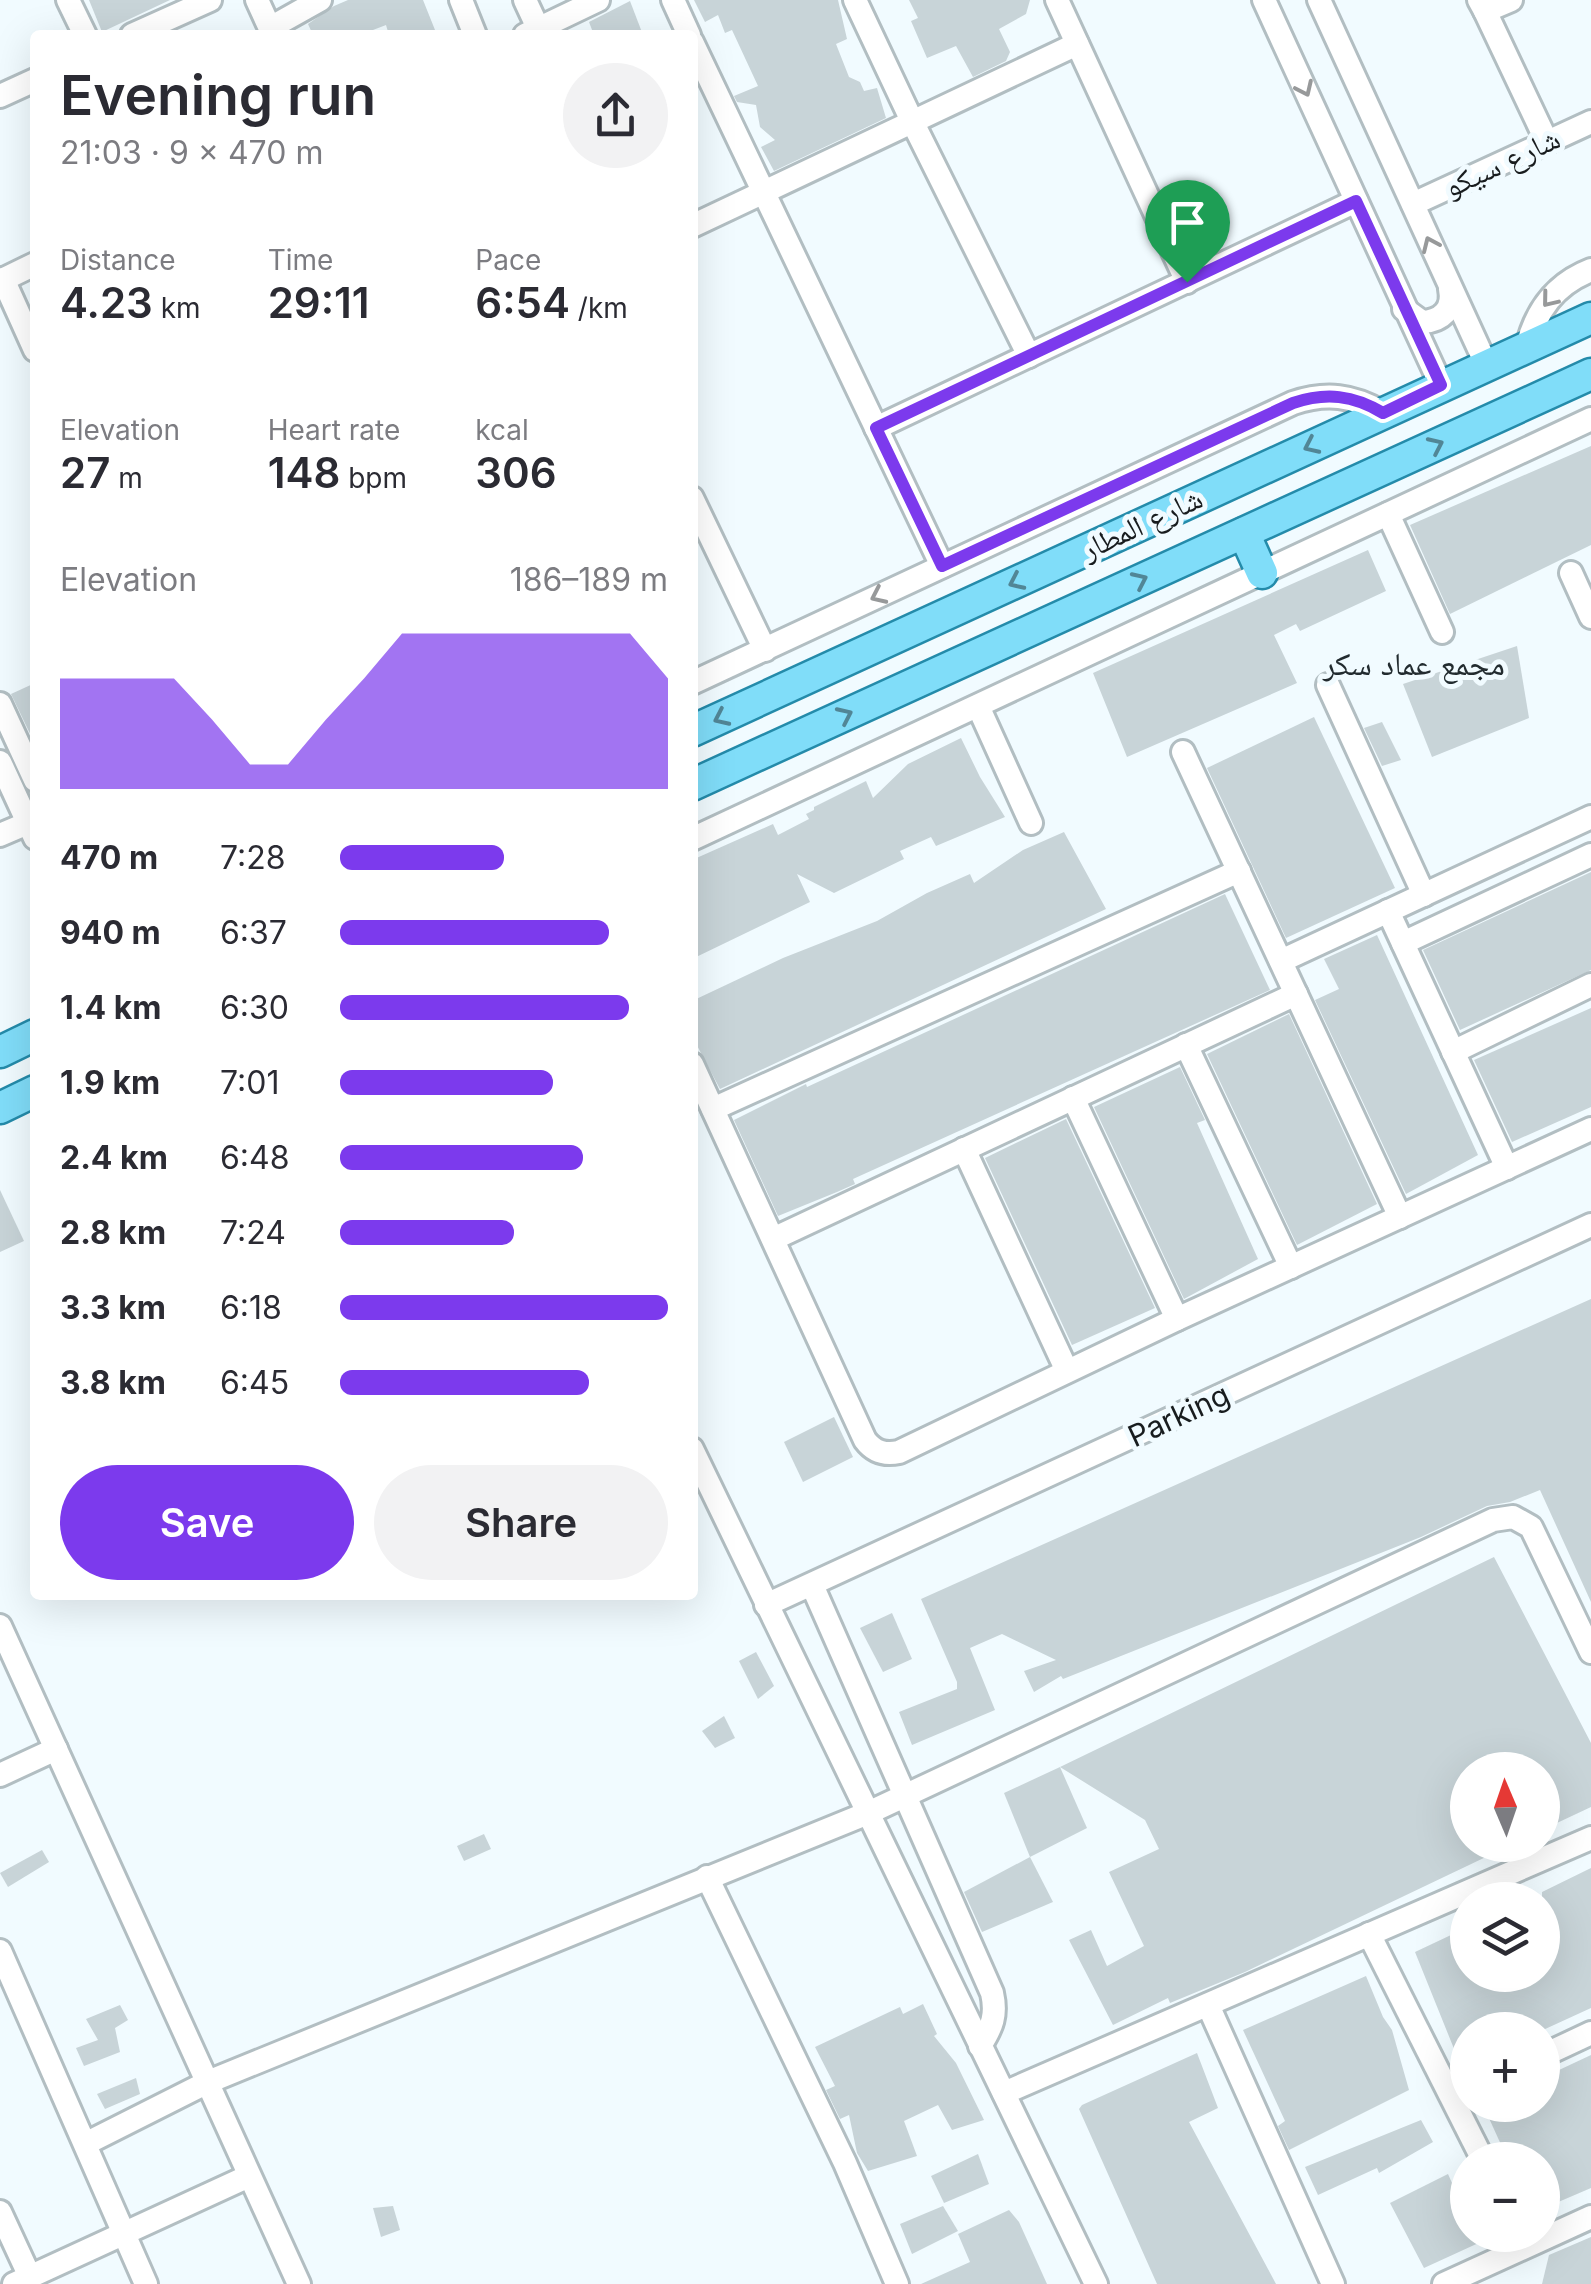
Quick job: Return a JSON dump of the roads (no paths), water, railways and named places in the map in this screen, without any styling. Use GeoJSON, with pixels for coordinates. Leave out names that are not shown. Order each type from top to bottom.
{"type":"FeatureCollection","features":[{"type":"Feature","properties":{"kind":"main road","name":"شارع المطار"},"geometry":{"type":"LineString","coordinates":[[698,729],[1591,318]]}},
{"type":"Feature","properties":{"kind":"main road","name":"شارع المطار"},"geometry":{"type":"LineString","coordinates":[[698,781],[1591,374]]}},
{"type":"Feature","properties":{"kind":"main road"},"geometry":{"type":"LineString","coordinates":[[1244,532],[1262,573]]}},
{"type":"Feature","properties":{"kind":"main road"},"geometry":{"type":"LineString","coordinates":[[0,1052],[30,1037]]}},
{"type":"Feature","properties":{"kind":"main road"},"geometry":{"type":"LineString","coordinates":[[0,1108],[30,1093]]}},
{"type":"Feature","properties":{"kind":"street"},"geometry":{"type":"LineString","coordinates":[[68,0],[83,30]]}},
{"type":"Feature","properties":{"kind":"street"},"geometry":{"type":"LineString","coordinates":[[143,30],[210,0]]}},
{"type":"Feature","properties":{"kind":"street"},"geometry":{"type":"LineString","coordinates":[[257,0],[272,30]]}},
{"type":"Feature","properties":{"kind":"street"},"geometry":{"type":"LineString","coordinates":[[461,0],[473,30]]}},
{"type":"Feature","properties":{"kind":"street"},"geometry":{"type":"LineString","coordinates":[[525,0],[531,30]]}},
{"type":"Feature","properties":{"kind":"street"},"geometry":{"type":"LineString","coordinates":[[533,30],[598,0]]}},
{"type":"Feature","properties":{"kind":"street"},"geometry":{"type":"LineString","coordinates":[[673,0],[687,30]]}},
{"type":"Feature","properties":{"kind":"street"},"geometry":{"type":"LineString","coordinates":[[856,0],[1029,356]]}},
{"type":"Feature","properties":{"kind":"street"},"geometry":{"type":"LineString","coordinates":[[1264,0],[1441,385]]}},
{"type":"Feature","properties":{"kind":"street"},"geometry":{"type":"LineString","coordinates":[[1319,0],[1486,364]]}},
{"type":"Feature","properties":{"kind":"street"},"geometry":{"type":"LineString","coordinates":[[1511,0],[1482,6],[1547,142]]}},
{"type":"Feature","properties":{"kind":"street"},"geometry":{"type":"LineString","coordinates":[[273,30],[315,1]]}},
{"type":"Feature","properties":{"kind":"street"},"geometry":{"type":"LineString","coordinates":[[1059,1],[1187,282]]}},
{"type":"Feature","properties":{"kind":"street"},"geometry":{"type":"LineString","coordinates":[[698,223],[1077,44]]}},
{"type":"Feature","properties":{"kind":"street"},"geometry":{"type":"LineString","coordinates":[[698,53],[942,566]]}},
{"type":"Feature","properties":{"kind":"street"},"geometry":{"type":"LineString","coordinates":[[0,96],[30,82]]}},
{"type":"Feature","properties":{"kind":"street","name":"شارع سيكو"},"geometry":{"type":"LineString","coordinates":[[1413,204],[1591,122]]}},
{"type":"Feature","properties":{"kind":"street"},"geometry":{"type":"LineString","coordinates":[[876,428],[1356,201]]}},
{"type":"Feature","properties":{"kind":"street"},"geometry":{"type":"LineString","coordinates":[[30,266],[2,280],[30,339]]}},
{"type":"Feature","properties":{"kind":"street"},"geometry":{"type":"LineString","coordinates":[[1526,347],[1543,305],[1558,288],[1591,270]]}},
{"type":"Feature","properties":{"kind":"street"},"geometry":{"type":"LineString","coordinates":[[1404,308],[1422,322],[1439,318],[1450,306],[1450,288]]}},
{"type":"Feature","properties":{"kind":"street"},"geometry":{"type":"LineString","coordinates":[[698,679],[1308,398],[1354,399],[1383,413]]}},
{"type":"Feature","properties":{"kind":"street"},"geometry":{"type":"LineString","coordinates":[[698,836],[1591,420]]}},
{"type":"Feature","properties":{"kind":"street"},"geometry":{"type":"LineString","coordinates":[[698,511],[764,650]]}},
{"type":"Feature","properties":{"kind":"street"},"geometry":{"type":"LineString","coordinates":[[1388,514],[1442,632]]}},
{"type":"Feature","properties":{"kind":"street"},"geometry":{"type":"LineString","coordinates":[[1570,573],[1591,617]]}},
{"type":"Feature","properties":{"kind":"street"},"geometry":{"type":"LineString","coordinates":[[1328,685],[1424,894]]}},
{"type":"Feature","properties":{"kind":"street"},"geometry":{"type":"LineString","coordinates":[[0,704],[30,769]]}},
{"type":"Feature","properties":{"kind":"street"},"geometry":{"type":"LineString","coordinates":[[978,706],[1031,824]]}},
{"type":"Feature","properties":{"kind":"street"},"geometry":{"type":"LineString","coordinates":[[1183,752],[1400,1217]]}},
{"type":"Feature","properties":{"kind":"street"},"geometry":{"type":"LineString","coordinates":[[0,762],[30,821]]}},
{"type":"Feature","properties":{"kind":"street"},"geometry":{"type":"LineString","coordinates":[[1281,961],[1591,817]]}},
{"type":"Feature","properties":{"kind":"street"},"geometry":{"type":"LineString","coordinates":[[0,835],[30,828]]}},
{"type":"Feature","properties":{"kind":"street"},"geometry":{"type":"LineString","coordinates":[[1403,943],[1591,854]]}},
{"type":"Feature","properties":{"kind":"street"},"geometry":{"type":"LineString","coordinates":[[713,1109],[1239,871]]}},
{"type":"Feature","properties":{"kind":"street"},"geometry":{"type":"LineString","coordinates":[[1388,912],[1507,1168]]}},
{"type":"Feature","properties":{"kind":"street"},"geometry":{"type":"LineString","coordinates":[[1453,1052],[1591,985]]}},
{"type":"Feature","properties":{"kind":"street"},"geometry":{"type":"LineString","coordinates":[[773,1239],[1296,994]]}},
{"type":"Feature","properties":{"kind":"street"},"geometry":{"type":"LineString","coordinates":[[1186,1045],[1291,1267]]}},
{"type":"Feature","properties":{"kind":"street"},"geometry":{"type":"LineString","coordinates":[[698,1077],[865,1440],[880,1452],[899,1452],[1591,1129]]}},
{"type":"Feature","properties":{"kind":"street"},"geometry":{"type":"LineString","coordinates":[[1073,1098],[1177,1319]]}},
{"type":"Feature","properties":{"kind":"street"},"geometry":{"type":"LineString","coordinates":[[964,1149],[1067,1371]]}},
{"type":"Feature","properties":{"kind":"street","name":"Parking"},"geometry":{"type":"LineString","coordinates":[[766,1605],[1591,1225]]}},
{"type":"Feature","properties":{"kind":"street"},"geometry":{"type":"LineString","coordinates":[[698,1461],[1096,2284]]}},
{"type":"Feature","properties":{"kind":"street"},"geometry":{"type":"LineString","coordinates":[[86,2143],[208,2082],[868,1813],[1493,1520],[1513,1517],[1531,1527],[1591,1652]]}},
{"type":"Feature","properties":{"kind":"street"},"geometry":{"type":"LineString","coordinates":[[812,1586],[992,1992],[993,2024],[980,2046]]}},
{"type":"Feature","properties":{"kind":"street"},"geometry":{"type":"LineString","coordinates":[[0,1626],[208,2082],[294,2283]]}},
{"type":"Feature","properties":{"kind":"street"},"geometry":{"type":"LineString","coordinates":[[0,1775],[56,1749]]}},
{"type":"Feature","properties":{"kind":"street"},"geometry":{"type":"LineString","coordinates":[[1004,2093],[1591,1838]]}},
{"type":"Feature","properties":{"kind":"street"},"geometry":{"type":"LineString","coordinates":[[707,1877],[845,2162],[896,2284]]}},
{"type":"Feature","properties":{"kind":"street"},"geometry":{"type":"LineString","coordinates":[[1369,1934],[1450,2076]]}},
{"type":"Feature","properties":{"kind":"street"},"geometry":{"type":"LineString","coordinates":[[0,1951],[146,2284]]}},
{"type":"Feature","properties":{"kind":"street"},"geometry":{"type":"LineString","coordinates":[[1208,2005],[1332,2284]]}},
{"type":"Feature","properties":{"kind":"street"},"geometry":{"type":"LineString","coordinates":[[1560,2048],[1591,2033]]}},
{"type":"Feature","properties":{"kind":"street"},"geometry":{"type":"LineString","coordinates":[[0,2212],[22,2280],[249,2176]]}},
{"type":"Feature","properties":{"kind":"street"},"geometry":{"type":"LineString","coordinates":[[1560,2227],[1591,2216]]}},
{"type":"Feature","properties":{"kind":"street"},"geometry":{"type":"LineString","coordinates":[[1444,2284],[1502,2252]]}},
{"type":"Feature","properties":{"kind":"district","name":"مجمع عماد سكر"},"geometry":{"type":"Point","coordinates":[1414,664]}}]}
